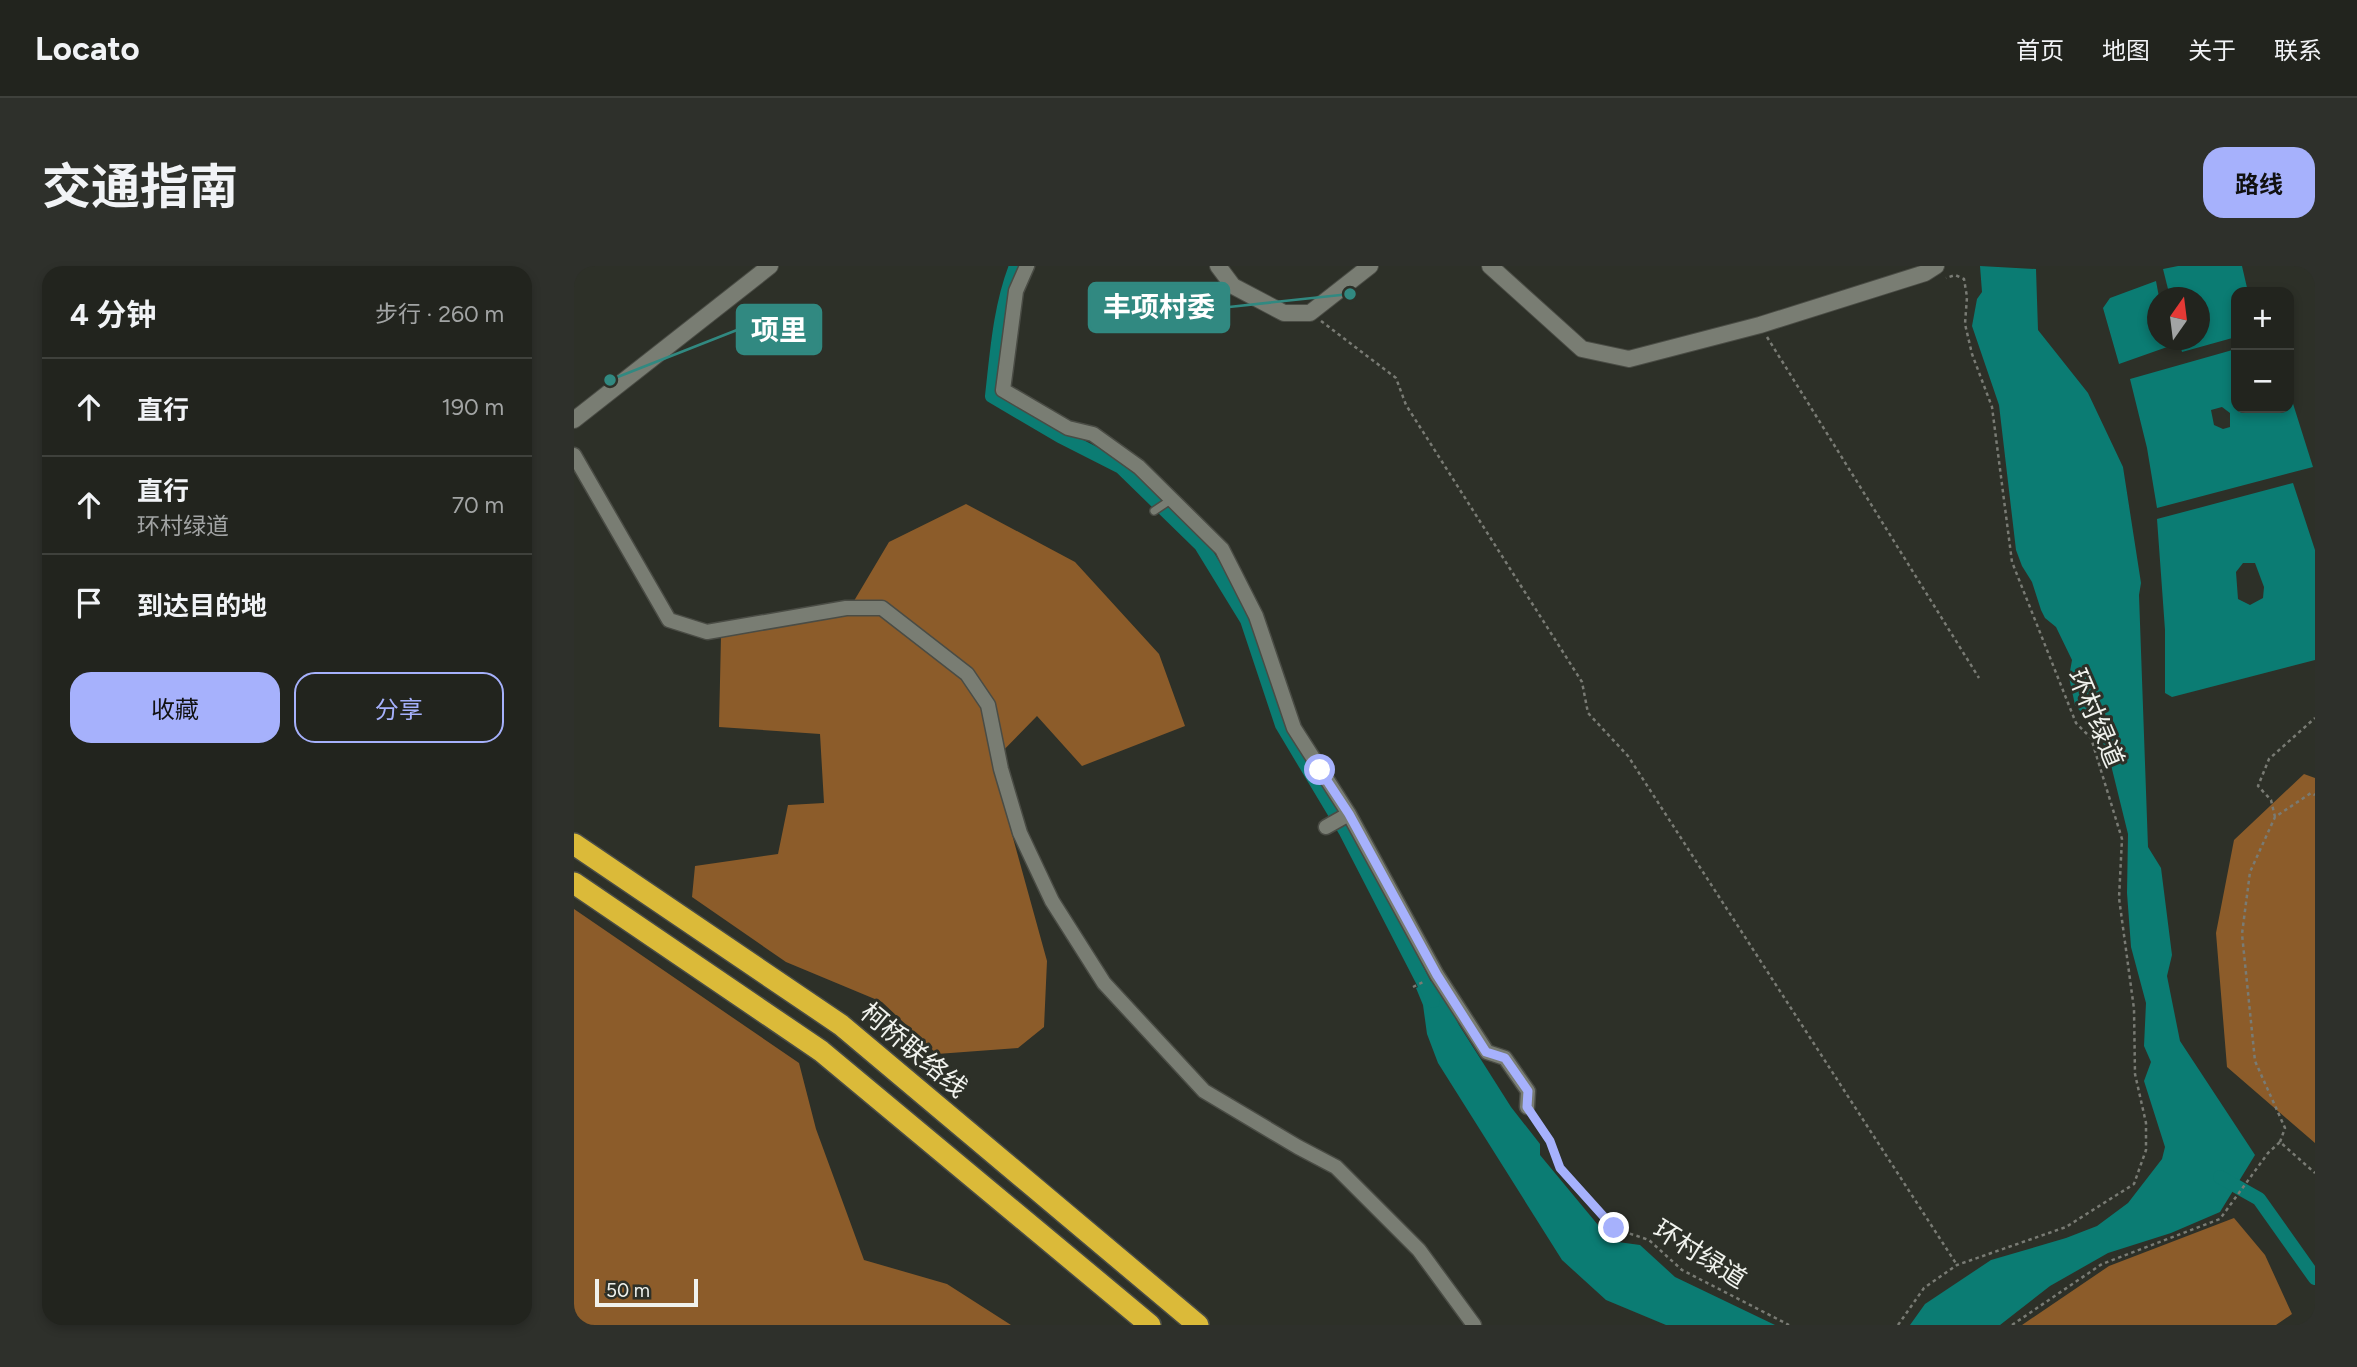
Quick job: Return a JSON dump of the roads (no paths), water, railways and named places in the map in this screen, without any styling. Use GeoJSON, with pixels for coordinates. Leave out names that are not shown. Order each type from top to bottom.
{"type":"FeatureCollection","features":[{"type":"Feature","properties":{"kind":"highway","name":"柯桥联络线"},"geometry":{"type":"LineString","coordinates":[[574,844],[841,1025],[1198,1325]]}},
{"type":"Feature","properties":{"kind":"highway"},"geometry":{"type":"LineString","coordinates":[[574,883],[821,1051],[1150,1325]]}},
{"type":"Feature","properties":{"kind":"street"},"geometry":{"type":"LineString","coordinates":[[574,420],[770,266]]}},
{"type":"Feature","properties":{"kind":"street"},"geometry":{"type":"LineString","coordinates":[[1027,266],[1016,291],[1003,390],[1068,428],[1093,434],[1139,467],[1222,549],[1256,616],[1294,728],[1338,820],[1486,1052],[1505,1058],[1528,1091],[1527,1107]]}},
{"type":"Feature","properties":{"kind":"street"},"geometry":{"type":"LineString","coordinates":[[1218,266],[1233,286],[1284,313],[1310,313],[1370,266]]}},
{"type":"Feature","properties":{"kind":"street"},"geometry":{"type":"LineString","coordinates":[[1490,266],[1582,349],[1629,359],[1760,325],[1926,273],[1939,273]]}},
{"type":"Feature","properties":{"kind":"street"},"geometry":{"type":"LineString","coordinates":[[574,455],[669,620],[707,632],[846,608],[882,608],[967,674],[988,705],[1001,769],[1020,833],[1052,901],[1104,983],[1204,1091],[1336,1167],[1419,1250],[1474,1325]]}},
{"type":"Feature","properties":{"kind":"lane"},"geometry":{"type":"LineString","coordinates":[[1154,511],[1173,499]]}},
{"type":"Feature","properties":{"kind":"water"},"geometry":{"type":"Polygon","coordinates":[[[1980,266],[2036,269],[2038,330],[2088,393],[2123,467],[2141,583],[2139,595],[2148,847],[2161,868],[2172,955],[2167,976],[2180,1041],[2255,1155],[2220,1212],[2171,1233],[2108,1253],[2050,1286],[2000,1325],[1910,1325],[1925,1304],[1991,1260],[2097,1226],[2128,1203],[2162,1159],[2165,1147],[2144,1081],[2151,1062],[2144,1046],[2146,1003],[2131,947],[2127,893],[2128,834],[2111,765],[2100,734],[2075,705],[2069,677],[2072,660],[2056,627],[2045,618],[2032,582],[2016,550],[1999,405],[1972,326],[1977,299],[1982,292],[1980,266]]]}},
{"type":"Feature","properties":{"kind":"water"},"geometry":{"type":"Polygon","coordinates":[[[2178,266],[2242,266],[2247,287],[2231,287],[2231,338],[2210,344],[2210,287],[2168,287],[2163,269],[2178,266]]]}},
{"type":"Feature","properties":{"kind":"water"},"geometry":{"type":"Polygon","coordinates":[[[2156,281],[2157,287],[2147,287],[2147,350],[2159,350],[2119,364],[2103,308],[2110,298],[2156,281]]]}},
{"type":"Feature","properties":{"kind":"water"},"geometry":{"type":"Polygon","coordinates":[[[2231,350],[2231,413],[2294,413],[2294,407],[2313,467],[2157,508],[2147,448],[2130,379],[2231,350]],[[2222,407],[2211,410],[2214,425],[2223,429],[2230,427],[2230,413],[2222,407]]]}},
{"type":"Feature","properties":{"kind":"water"},"geometry":{"type":"Polygon","coordinates":[[[2293,483],[2315,550],[2315,660],[2172,697],[2165,693],[2165,630],[2157,519],[2293,483]],[[2243,563],[2236,572],[2238,599],[2250,605],[2263,598],[2264,587],[2255,563],[2243,563]]]}},
{"type":"Feature","properties":{"kind":"water"},"geometry":{"type":"Polygon","coordinates":[[[1435,979],[1459,1025],[1511,1107],[1540,1144],[1540,1155],[1603,1231],[1618,1242],[1640,1245],[1675,1277],[1775,1325],[1666,1325],[1606,1300],[1562,1260],[1438,1063],[1427,1034],[1423,1005],[1416,988],[1435,979]]]}},
{"type":"Feature","properties":{"kind":"waterway"},"geometry":{"type":"LineString","coordinates":[[1016,266],[1003,314],[992,396],[1060,436],[1121,467],[1201,545],[1247,620],[1282,725],[1346,832],[1433,1001]]}},
{"type":"Feature","properties":{"kind":"waterway"},"geometry":{"type":"LineString","coordinates":[[2220,1177],[2259,1199],[2315,1278]]}},
{"type":"Feature","properties":{"kind":"place","name":"丰项村委"},"geometry":{"type":"Point","coordinates":[1350,294]}},
{"type":"Feature","properties":{"kind":"place","name":"项里"},"geometry":{"type":"Point","coordinates":[610,380]}}]}
